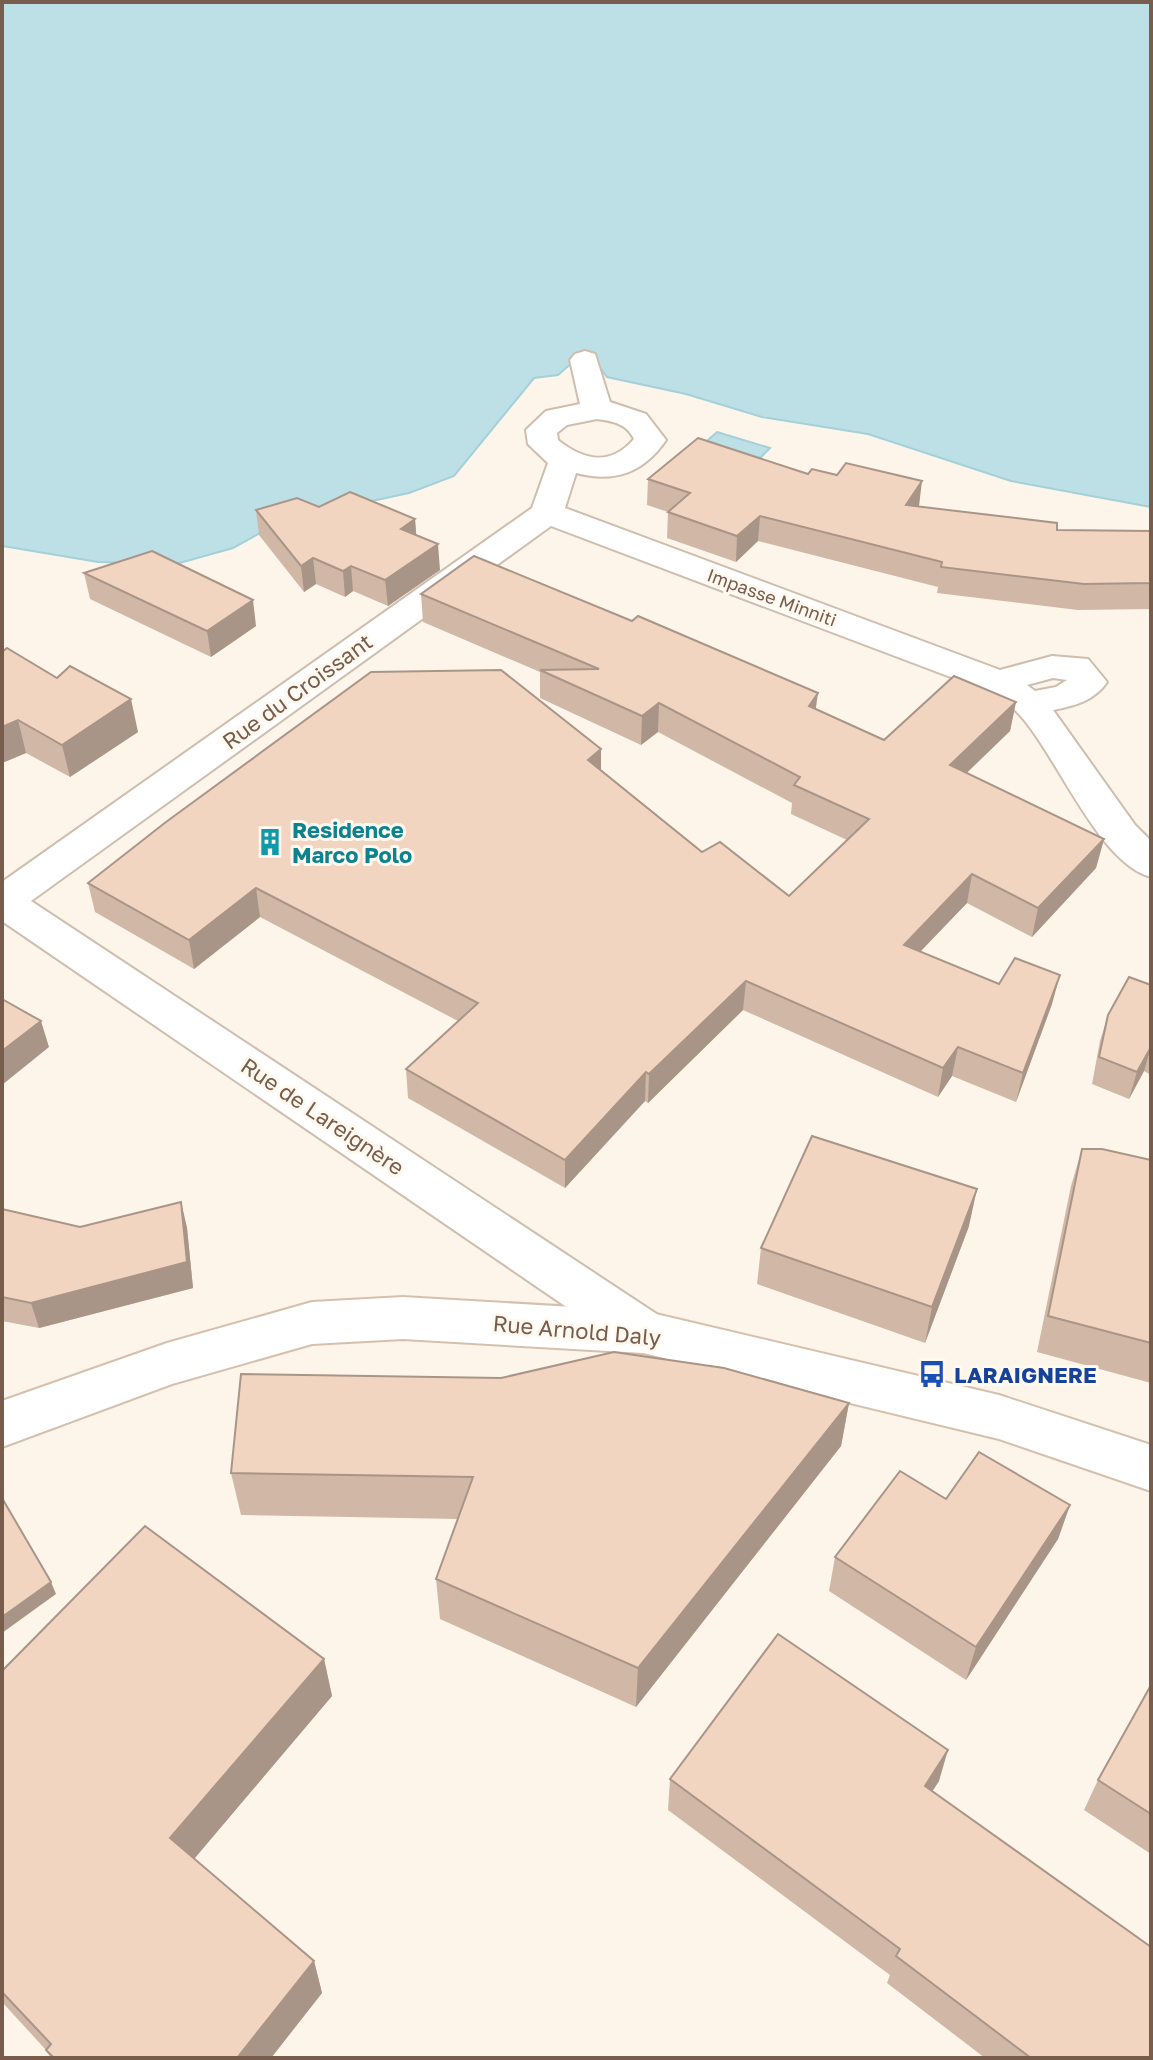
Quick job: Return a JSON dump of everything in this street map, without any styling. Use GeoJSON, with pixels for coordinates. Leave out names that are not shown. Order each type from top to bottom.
{"type":"FeatureCollection","features":[{"type":"Feature","properties":{"kind":"street"},"geometry":{"type":"LineString","coordinates":[[585,360],[597,410]]}},
{"type":"Feature","properties":{"kind":"street"},"geometry":{"type":"LineString","coordinates":[[597,410],[634,418],[645,426],[650,440],[646,449],[626,462],[608,466],[564,461],[542,445],[540,435],[545,426],[566,414],[597,410]]}},
{"type":"Feature","properties":{"kind":"street"},"geometry":{"type":"LineString","coordinates":[[547,513],[564,461]]}},
{"type":"Feature","properties":{"kind":"street","name":"Impasse Minniti"},"geometry":{"type":"LineString","coordinates":[[547,513],[998,682],[1029,703],[1121,834],[1151,864]]}},
{"type":"Feature","properties":{"kind":"street","name":"Rue du Croissant"},"geometry":{"type":"LineString","coordinates":[[2,901],[547,513]]}},
{"type":"Feature","properties":{"kind":"street"},"geometry":{"type":"LineString","coordinates":[[998,682],[1052,667],[1075,667],[1089,682],[1067,696],[1029,703]]}},
{"type":"Feature","properties":{"kind":"street","name":"Rue de Lareignère"},"geometry":{"type":"LineString","coordinates":[[2,901],[643,1332]]}},
{"type":"Feature","properties":{"kind":"street","name":"Rue Arnold Daly"},"geometry":{"type":"LineString","coordinates":[[2,1424],[167,1364],[312,1323],[403,1318],[643,1332],[999,1417],[1151,1468]]}},
{"type":"Feature","properties":{"kind":"water"},"geometry":{"type":"Polygon","coordinates":[[[2,2],[1151,2],[1151,507],[1011,481],[868,434],[762,417],[686,394],[607,377],[596,362],[574,361],[558,375],[534,378],[454,476],[409,493],[284,520],[233,548],[176,564],[98,562],[2,546],[2,2]]]}},
{"type":"Feature","properties":{"kind":"water"},"geometry":{"type":"Polygon","coordinates":[[[717,432],[770,448],[755,463],[701,446],[717,432]]]}},
{"type":"Feature","properties":{"kind":"building"},"geometry":{"type":"Polygon","coordinates":[[[698,438],[808,474],[812,469],[837,475],[846,463],[922,481],[906,505],[1057,523],[1057,530],[1151,531],[1151,583],[1084,584],[941,567],[942,562],[760,516],[737,536],[668,512],[690,493],[648,479],[698,438]]]}},
{"type":"Feature","properties":{"kind":"building"},"geometry":{"type":"Polygon","coordinates":[[[350,492],[415,519],[401,529],[438,544],[385,580],[351,566],[343,571],[313,558],[301,566],[256,510],[297,498],[319,507],[350,492]]]}},
{"type":"Feature","properties":{"kind":"building"},"geometry":{"type":"Polygon","coordinates":[[[152,551],[253,600],[207,631],[84,573],[152,551]]]}},
{"type":"Feature","properties":{"kind":"building"},"geometry":{"type":"Polygon","coordinates":[[[474,556],[632,621],[638,616],[818,693],[809,706],[884,740],[954,676],[1016,702],[950,765],[1104,839],[1038,908],[972,874],[904,945],[999,984],[1015,958],[1060,975],[1023,1073],[958,1047],[943,1068],[746,981],[649,1074],[646,1072],[565,1160],[406,1069],[478,1003],[256,888],[189,940],[88,883],[371,672],[501,670],[601,749],[588,760],[702,852],[720,842],[789,896],[869,819],[794,785],[800,777],[659,703],[642,716],[540,670],[599,669],[421,594],[474,556]]]}},
{"type":"Feature","properties":{"kind":"building"},"geometry":{"type":"Polygon","coordinates":[[[7,648],[57,678],[70,666],[131,699],[62,745],[18,720],[2,727],[2,652],[7,648]]]}},
{"type":"Feature","properties":{"kind":"building"},"geometry":{"type":"Polygon","coordinates":[[[1129,977],[1151,985],[1151,1047],[1137,1072],[1099,1057],[1108,1015],[1129,977]]]}},
{"type":"Feature","properties":{"kind":"building"},"geometry":{"type":"Polygon","coordinates":[[[2,999],[41,1021],[2,1051],[2,999]]]}},
{"type":"Feature","properties":{"kind":"building"},"geometry":{"type":"Polygon","coordinates":[[[812,1136],[977,1189],[932,1307],[761,1248],[812,1136]]]}},
{"type":"Feature","properties":{"kind":"building"},"geometry":{"type":"Polygon","coordinates":[[[1082,1149],[1102,1149],[1151,1160],[1151,1343],[1048,1316],[1082,1149]]]}},
{"type":"Feature","properties":{"kind":"building"},"geometry":{"type":"Polygon","coordinates":[[[181,1202],[187,1262],[31,1303],[2,1297],[2,1209],[80,1227],[181,1202]]]}},
{"type":"Feature","properties":{"kind":"building"},"geometry":{"type":"Polygon","coordinates":[[[614,1352],[724,1368],[849,1403],[638,1668],[436,1579],[473,1477],[231,1473],[241,1374],[501,1378],[614,1352]]]}},
{"type":"Feature","properties":{"kind":"building"},"geometry":{"type":"Polygon","coordinates":[[[979,1452],[1070,1505],[976,1647],[835,1557],[900,1471],[946,1499],[979,1452]]]}},
{"type":"Feature","properties":{"kind":"building"},"geometry":{"type":"Polygon","coordinates":[[[2,1498],[51,1582],[2,1617],[2,1498]]]}},
{"type":"Feature","properties":{"kind":"building"},"geometry":{"type":"Polygon","coordinates":[[[145,1526],[324,1659],[170,1838],[314,1961],[237,2058],[54,2058],[46,2050],[51,2044],[2,1992],[2,1671],[145,1526]]]}},
{"type":"Feature","properties":{"kind":"building"},"geometry":{"type":"Polygon","coordinates":[[[778,1634],[948,1750],[925,1786],[1151,1947],[1151,2058],[1031,2058],[896,1956],[900,1949],[670,1779],[778,1634]]]}},
{"type":"Feature","properties":{"kind":"building"},"geometry":{"type":"Polygon","coordinates":[[[1151,1685],[1151,1814],[1098,1780],[1151,1685]]]}},
{"type":"Feature","properties":{"kind":"place","name":"Residence Marco Polo"},"geometry":{"type":"Point","coordinates":[270,842]}},
{"type":"Feature","properties":{"kind":"place","name":"LARAIGNERE"},"geometry":{"type":"Point","coordinates":[932,1374]}}]}
